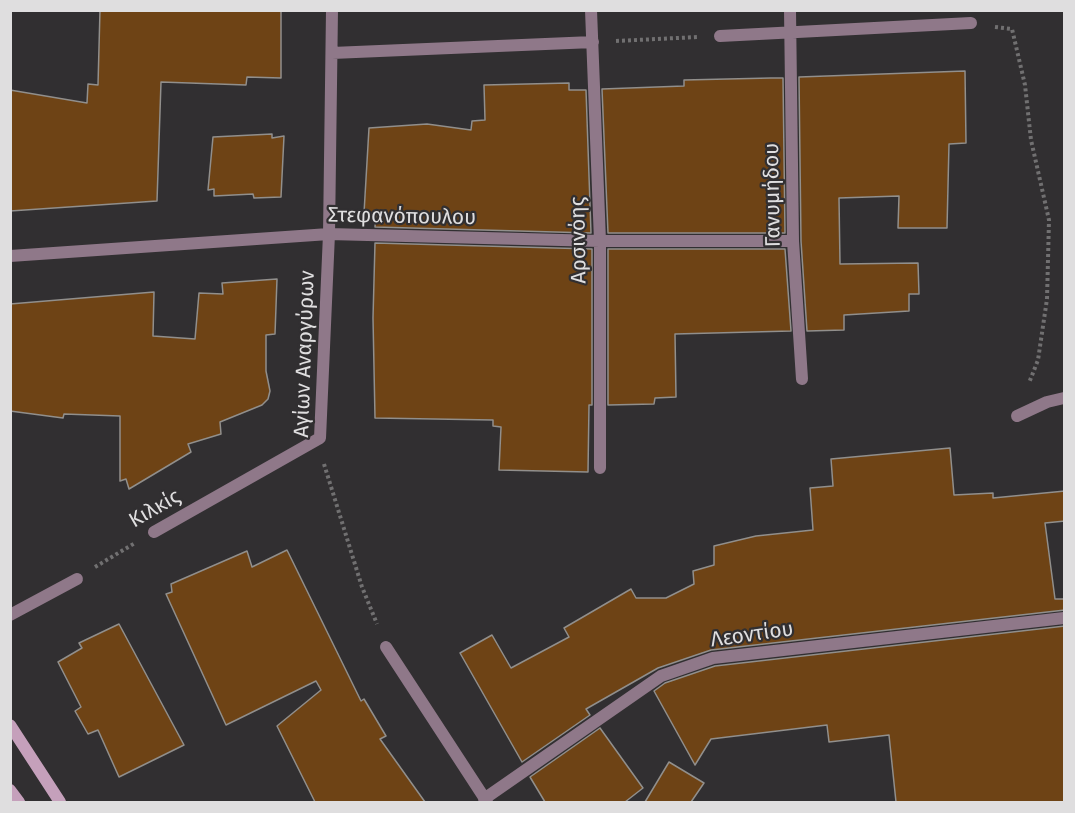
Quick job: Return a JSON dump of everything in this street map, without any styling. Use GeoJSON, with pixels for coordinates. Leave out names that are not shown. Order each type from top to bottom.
{"type":"FeatureCollection","features":[{"type":"Feature","properties":{"kind":"street","name":"Αγίων Αναργύρων"},"geometry":{"type":"LineString","coordinates":[[320,438],[329,234],[332,10]]}},
{"type":"Feature","properties":{"kind":"street","name":"Αρσινόης"},"geometry":{"type":"LineString","coordinates":[[591,10],[600,241],[600,468]]}},
{"type":"Feature","properties":{"kind":"street","name":"Γανυμήδου"},"geometry":{"type":"LineString","coordinates":[[790,10],[793,241],[802,379]]}},
{"type":"Feature","properties":{"kind":"street"},"geometry":{"type":"LineString","coordinates":[[720,36],[971,23]]}},
{"type":"Feature","properties":{"kind":"street"},"geometry":{"type":"LineString","coordinates":[[332,53],[593,42]]}},
{"type":"Feature","properties":{"kind":"street","name":"Στεφανόπουλου"},"geometry":{"type":"LineString","coordinates":[[10,256],[329,234],[600,241],[793,241]]}},
{"type":"Feature","properties":{"kind":"street"},"geometry":{"type":"LineString","coordinates":[[1017,416],[1047,402],[1065,398]]}},
{"type":"Feature","properties":{"kind":"street","name":"Κιλκίς"},"geometry":{"type":"LineString","coordinates":[[154,532],[320,438]]}},
{"type":"Feature","properties":{"kind":"street"},"geometry":{"type":"LineString","coordinates":[[10,615],[77,579]]}},
{"type":"Feature","properties":{"kind":"street","name":"Λεοντίου"},"geometry":{"type":"LineString","coordinates":[[486,801],[661,676],[713,658],[1065,618]]}},
{"type":"Feature","properties":{"kind":"street"},"geometry":{"type":"LineString","coordinates":[[386,647],[486,801]]}},
{"type":"Feature","properties":{"kind":"street"},"geometry":{"type":"LineString","coordinates":[[10,725],[60,802]]}},
{"type":"Feature","properties":{"kind":"street"},"geometry":{"type":"LineString","coordinates":[[10,789],[19,802]]}},
{"type":"Feature","properties":{"kind":"path"},"geometry":{"type":"LineString","coordinates":[[971,23],[1012,29],[1024,85],[1031,140],[1049,220],[1047,299],[1038,360],[1017,416]]}},
{"type":"Feature","properties":{"kind":"path"},"geometry":{"type":"LineString","coordinates":[[593,42],[720,36]]}},
{"type":"Feature","properties":{"kind":"path","name":"Αγίων Αναργύρων"},"geometry":{"type":"LineString","coordinates":[[320,438],[327,478],[362,587],[386,647]]}},
{"type":"Feature","properties":{"kind":"path","name":"Κιλκίς"},"geometry":{"type":"LineString","coordinates":[[77,579],[154,532]]}},
{"type":"Feature","properties":{"kind":"building"},"geometry":{"type":"Polygon","coordinates":[[[100,10],[281,10],[281,78],[247,77],[246,85],[161,82],[157,201],[10,211],[10,90],[87,103],[88,84],[98,85],[100,10]]]}},
{"type":"Feature","properties":{"kind":"building"},"geometry":{"type":"Polygon","coordinates":[[[965,71],[966,143],[949,144],[947,228],[898,228],[899,196],[839,198],[840,264],[918,263],[919,294],[909,294],[909,311],[844,315],[844,330],[807,331],[801,241],[799,77],[965,71]]]}},
{"type":"Feature","properties":{"kind":"building"},"geometry":{"type":"Polygon","coordinates":[[[783,78],[785,233],[608,233],[602,89],[684,86],[684,80],[783,78]]]}},
{"type":"Feature","properties":{"kind":"building"},"geometry":{"type":"Polygon","coordinates":[[[569,83],[569,90],[586,90],[591,233],[375,227],[376,213],[364,213],[369,128],[427,124],[471,130],[472,121],[485,120],[484,85],[569,83]]]}},
{"type":"Feature","properties":{"kind":"building"},"geometry":{"type":"Polygon","coordinates":[[[272,134],[272,138],[284,136],[281,197],[254,198],[253,194],[214,196],[214,189],[208,190],[213,137],[272,134]]]}},
{"type":"Feature","properties":{"kind":"building"},"geometry":{"type":"Polygon","coordinates":[[[375,243],[592,249],[592,405],[589,405],[588,472],[499,470],[501,427],[493,426],[493,420],[375,418],[373,318],[375,243]]]}},
{"type":"Feature","properties":{"kind":"building"},"geometry":{"type":"Polygon","coordinates":[[[608,249],[785,249],[791,331],[675,334],[676,397],[655,398],[654,404],[608,405],[608,249]]]}},
{"type":"Feature","properties":{"kind":"building"},"geometry":{"type":"Polygon","coordinates":[[[277,279],[275,334],[266,335],[266,371],[270,391],[268,399],[262,405],[220,422],[221,434],[188,444],[191,452],[129,489],[126,479],[120,481],[120,416],[64,414],[63,418],[10,411],[10,304],[154,292],[153,336],[195,339],[199,293],[223,294],[222,283],[277,279]]]}},
{"type":"Feature","properties":{"kind":"building"},"geometry":{"type":"Polygon","coordinates":[[[950,448],[954,495],[993,493],[993,498],[1065,491],[1065,521],[1045,523],[1055,599],[1065,599],[1065,610],[711,650],[658,668],[586,709],[590,715],[522,762],[460,653],[492,635],[511,668],[569,637],[564,628],[631,589],[636,598],[666,598],[694,584],[693,571],[714,565],[714,546],[756,536],[813,530],[810,488],[833,486],[831,459],[950,448]]]}},
{"type":"Feature","properties":{"kind":"building"},"geometry":{"type":"Polygon","coordinates":[[[287,550],[361,701],[364,699],[386,736],[380,739],[425,802],[315,802],[277,726],[321,690],[316,681],[226,725],[166,594],[172,592],[171,584],[247,551],[252,567],[287,550]]]}},
{"type":"Feature","properties":{"kind":"building"},"geometry":{"type":"Polygon","coordinates":[[[119,624],[184,745],[119,777],[98,730],[88,734],[75,711],[81,707],[58,662],[82,648],[79,643],[119,624]]]}},
{"type":"Feature","properties":{"kind":"building"},"geometry":{"type":"Polygon","coordinates":[[[1065,626],[1065,802],[896,802],[889,735],[829,742],[827,725],[711,739],[695,765],[654,691],[665,683],[715,666],[1065,626]]]}},
{"type":"Feature","properties":{"kind":"building"},"geometry":{"type":"Polygon","coordinates":[[[600,728],[643,788],[625,802],[545,802],[530,777],[600,728]]]}},
{"type":"Feature","properties":{"kind":"building"},"geometry":{"type":"Polygon","coordinates":[[[669,762],[704,783],[691,802],[645,802],[669,762]]]}}]}
